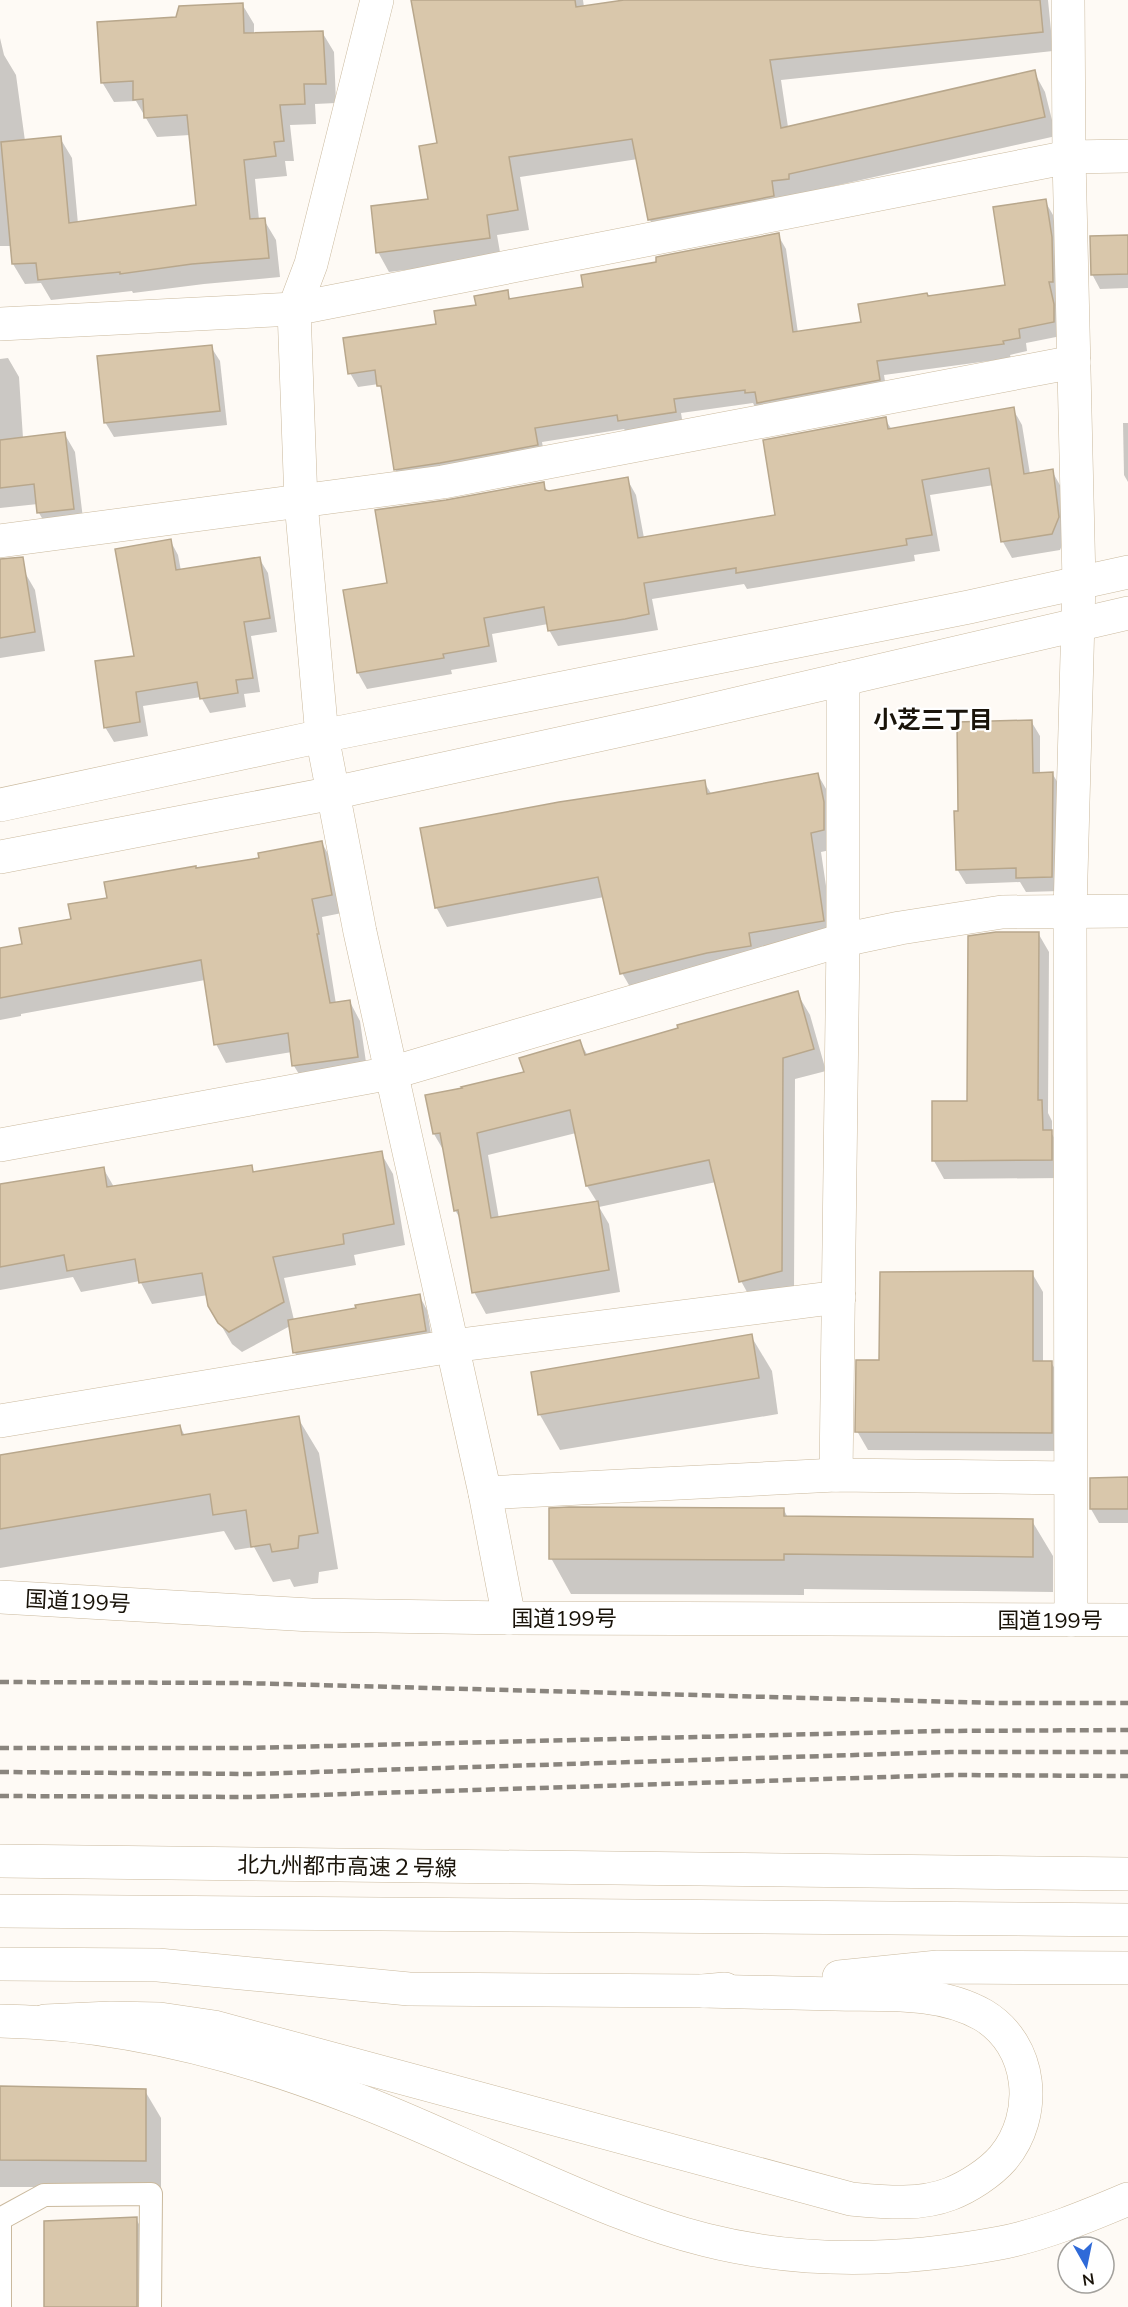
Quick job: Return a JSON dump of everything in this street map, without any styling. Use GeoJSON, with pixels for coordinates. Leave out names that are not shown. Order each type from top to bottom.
{"type":"FeatureCollection","features":[{"type":"Feature","properties":{"kind":"main road"},"geometry":{"type":"LineString","coordinates":[[377,0],[311,264],[294,309],[301,502],[322,736],[391,1072],[485,1493],[509,1618]]}},
{"type":"Feature","properties":{"kind":"main road"},"geometry":{"type":"LineString","coordinates":[[1068,0],[1078,582],[1070,912],[1071,1620]]}},
{"type":"Feature","properties":{"kind":"main road"},"geometry":{"type":"LineString","coordinates":[[0,324],[294,309],[1069,157],[1128,156]]}},
{"type":"Feature","properties":{"kind":"main road"},"geometry":{"type":"LineString","coordinates":[[0,541],[455,480],[1074,362]]}},
{"type":"Feature","properties":{"kind":"main road"},"geometry":{"type":"LineString","coordinates":[[0,805],[322,736],[969,607],[1128,572]]}},
{"type":"Feature","properties":{"kind":"main road"},"geometry":{"type":"LineString","coordinates":[[0,857],[333,793],[663,721],[1128,613]]}},
{"type":"Feature","properties":{"kind":"main road"},"geometry":{"type":"LineString","coordinates":[[836,1475],[843,940],[843,679]]}},
{"type":"Feature","properties":{"kind":"main road"},"geometry":{"type":"LineString","coordinates":[[0,1146],[391,1072],[843,940],[900,928],[1002,912],[1128,911]]}},
{"type":"Feature","properties":{"kind":"main road"},"geometry":{"type":"LineString","coordinates":[[0,1421],[452,1346],[839,1296]]}},
{"type":"Feature","properties":{"kind":"main road"},"geometry":{"type":"LineString","coordinates":[[485,1493],[836,1475],[1070,1478]]}},
{"type":"Feature","properties":{"kind":"main road","name":"国道199号"},"geometry":{"type":"LineString","coordinates":[[0,1597],[311,1615],[1128,1620]]}},
{"type":"Feature","properties":{"kind":"main road"},"geometry":{"type":"LineString","coordinates":[[694,1870],[1128,1851]]}},
{"type":"Feature","properties":{"kind":"main road","name":"北九州都市高速２号線"},"geometry":{"type":"LineString","coordinates":[[0,1861],[694,1870]]}},
{"type":"Feature","properties":{"kind":"main road"},"geometry":{"type":"LineString","coordinates":[[694,1870],[1128,1874]]}},
{"type":"Feature","properties":{"kind":"main road"},"geometry":{"type":"LineString","coordinates":[[0,1911],[1128,1920]]}},
{"type":"Feature","properties":{"kind":"main road"},"geometry":{"type":"LineString","coordinates":[[0,1964],[158,1965],[409,1989],[703,1991],[913,1996],[953,2002],[983,2015],[1004,2032],[1019,2056],[1026,2081],[1026,2110],[1018,2134],[1002,2159],[977,2180],[950,2194],[921,2202],[888,2203],[851,2199],[214,2026],[160,2019],[0,2021]]}},
{"type":"Feature","properties":{"kind":"main road"},"geometry":{"type":"LineString","coordinates":[[703,1991],[938,1966],[1128,1968]]}},
{"type":"Feature","properties":{"kind":"main road"},"geometry":{"type":"LineString","coordinates":[[45,2021],[158,2039],[251,2063],[350,2096],[631,2217],[707,2240],[780,2253],[852,2257],[929,2254],[1002,2243],[1081,2218],[1128,2199]]}},
{"type":"Feature","properties":{"kind":"lane"},"geometry":{"type":"LineString","coordinates":[[0,2307],[0,2219],[44,2195],[151,2194],[150,2307]]}},
{"type":"Feature","properties":{"kind":"building"},"geometry":{"type":"Polygon","coordinates":[[[411,0],[575,0],[576,7],[624,0],[1040,0],[1043,32],[770,60],[781,128],[1035,70],[1045,117],[789,174],[789,179],[772,181],[774,196],[648,220],[632,139],[509,157],[518,210],[487,215],[490,238],[376,253],[371,206],[428,199],[419,146],[437,143],[411,0]]]}},
{"type":"Feature","properties":{"kind":"building"},"geometry":{"type":"Polygon","coordinates":[[[243,3],[244,33],[323,31],[326,84],[304,84],[305,104],[280,105],[284,141],[274,142],[276,156],[244,160],[250,219],[265,218],[269,258],[192,264],[120,274],[120,272],[38,280],[36,263],[12,264],[1,142],[61,136],[69,223],[196,205],[187,115],[144,118],[143,99],[133,100],[133,81],[101,83],[97,22],[176,17],[179,6],[243,3]]]}},
{"type":"Feature","properties":{"kind":"building"},"geometry":{"type":"Polygon","coordinates":[[[1046,199],[1052,237],[1053,282],[1049,282],[1054,304],[1054,322],[1019,329],[1020,338],[1003,341],[1004,344],[877,361],[880,380],[757,403],[755,392],[745,393],[745,390],[674,399],[676,412],[618,421],[617,415],[535,428],[538,445],[394,470],[381,386],[377,386],[375,370],[348,374],[343,338],[436,324],[434,311],[476,305],[474,296],[508,290],[509,299],[583,287],[581,275],[656,262],[656,257],[779,233],[793,332],[861,322],[858,304],[927,293],[928,296],[1005,285],[993,207],[1046,199]]]}},
{"type":"Feature","properties":{"kind":"building"},"geometry":{"type":"Polygon","coordinates":[[[1128,235],[1128,274],[1091,275],[1090,236],[1128,235]]]}},
{"type":"Feature","properties":{"kind":"building"},"geometry":{"type":"Polygon","coordinates":[[[212,345],[220,411],[104,423],[97,356],[212,345]]]}},
{"type":"Feature","properties":{"kind":"building"},"geometry":{"type":"Polygon","coordinates":[[[1014,407],[1024,474],[1053,469],[1059,517],[1052,534],[1001,542],[989,468],[922,480],[932,535],[906,539],[907,545],[736,573],[736,568],[644,583],[649,614],[625,619],[548,631],[544,607],[484,618],[489,646],[443,654],[444,658],[357,673],[343,590],[387,583],[375,510],[544,482],[545,490],[549,491],[628,477],[638,538],[775,515],[763,440],[886,417],[888,429],[1014,407]]]}},
{"type":"Feature","properties":{"kind":"building"},"geometry":{"type":"Polygon","coordinates":[[[65,432],[74,509],[37,513],[34,484],[0,488],[0,440],[65,432]]]}},
{"type":"Feature","properties":{"kind":"building"},"geometry":{"type":"Polygon","coordinates":[[[171,539],[176,570],[260,557],[270,618],[244,622],[253,678],[236,680],[238,693],[200,699],[197,682],[136,692],[140,722],[104,728],[95,661],[134,656],[115,549],[171,539]]]}},
{"type":"Feature","properties":{"kind":"building"},"geometry":{"type":"Polygon","coordinates":[[[23,557],[35,632],[0,638],[0,559],[23,557]]]}},
{"type":"Feature","properties":{"kind":"building"},"geometry":{"type":"Polygon","coordinates":[[[1032,720],[1033,773],[1053,772],[1052,877],[1016,878],[1016,868],[956,870],[954,811],[958,811],[957,722],[1032,720]]]}},
{"type":"Feature","properties":{"kind":"building"},"geometry":{"type":"Polygon","coordinates":[[[818,773],[824,802],[824,830],[811,833],[824,921],[749,933],[751,946],[707,953],[620,974],[598,877],[435,908],[420,828],[559,802],[705,780],[707,794],[818,773]]]}},
{"type":"Feature","properties":{"kind":"building"},"geometry":{"type":"Polygon","coordinates":[[[322,841],[332,895],[312,899],[319,934],[317,934],[330,1003],[350,1000],[358,1057],[292,1066],[288,1033],[214,1045],[201,960],[0,998],[0,948],[22,944],[19,928],[71,919],[68,904],[107,898],[104,882],[259,858],[258,853],[322,841]]]}},
{"type":"Feature","properties":{"kind":"building"},"geometry":{"type":"Polygon","coordinates":[[[996,932],[1039,932],[1038,1100],[1042,1100],[1043,1130],[1052,1130],[1052,1160],[932,1161],[932,1101],[967,1101],[968,936],[996,932]]]}},
{"type":"Feature","properties":{"kind":"building"},"geometry":{"type":"Polygon","coordinates":[[[798,991],[814,1049],[783,1058],[782,1271],[739,1282],[709,1160],[586,1186],[570,1110],[477,1133],[491,1218],[598,1201],[609,1270],[472,1293],[458,1210],[454,1211],[440,1133],[433,1134],[425,1095],[524,1072],[519,1058],[580,1040],[585,1055],[678,1028],[677,1025],[798,991]]]}},
{"type":"Feature","properties":{"kind":"building"},"geometry":{"type":"Polygon","coordinates":[[[382,1151],[394,1224],[343,1234],[344,1244],[273,1257],[284,1302],[229,1332],[218,1323],[208,1306],[202,1273],[139,1283],[135,1259],[67,1271],[64,1255],[0,1267],[0,1184],[104,1167],[107,1187],[252,1165],[253,1172],[382,1151]]]}},
{"type":"Feature","properties":{"kind":"building"},"geometry":{"type":"Polygon","coordinates":[[[1033,1271],[1033,1361],[1052,1361],[1052,1433],[855,1432],[856,1360],[879,1360],[880,1272],[1033,1271]]]}},
{"type":"Feature","properties":{"kind":"building"},"geometry":{"type":"Polygon","coordinates":[[[420,1294],[426,1331],[293,1353],[288,1320],[420,1294]]]}},
{"type":"Feature","properties":{"kind":"building"},"geometry":{"type":"Polygon","coordinates":[[[752,1334],[759,1378],[538,1415],[531,1372],[752,1334]]]}},
{"type":"Feature","properties":{"kind":"building"},"geometry":{"type":"Polygon","coordinates":[[[299,1416],[318,1533],[299,1536],[298,1548],[272,1552],[270,1544],[251,1547],[246,1510],[213,1515],[210,1494],[0,1529],[0,1455],[180,1425],[182,1435],[299,1416]]]}},
{"type":"Feature","properties":{"kind":"building"},"geometry":{"type":"Polygon","coordinates":[[[1128,1477],[1128,1509],[1090,1509],[1090,1478],[1128,1477]]]}},
{"type":"Feature","properties":{"kind":"building"},"geometry":{"type":"Polygon","coordinates":[[[549,1508],[784,1508],[784,1516],[1033,1519],[1033,1557],[784,1554],[784,1560],[549,1559],[549,1508]]]}},
{"type":"Feature","properties":{"kind":"building"},"geometry":{"type":"Polygon","coordinates":[[[0,2086],[146,2089],[146,2161],[0,2160],[0,2086]]]}},
{"type":"Feature","properties":{"kind":"building"},"geometry":{"type":"Polygon","coordinates":[[[137,2217],[137,2307],[44,2307],[44,2221],[137,2217]]]}},
{"type":"Feature","properties":{"kind":"railway"},"geometry":{"type":"LineString","coordinates":[[0,1682],[242,1683],[996,1703],[1128,1703]]}},
{"type":"Feature","properties":{"kind":"railway"},"geometry":{"type":"LineString","coordinates":[[0,1748],[247,1748],[942,1731],[1128,1730]]}},
{"type":"Feature","properties":{"kind":"railway"},"geometry":{"type":"LineString","coordinates":[[0,1772],[252,1774],[950,1752],[1128,1752]]}},
{"type":"Feature","properties":{"kind":"railway"},"geometry":{"type":"LineString","coordinates":[[0,1796],[252,1797],[951,1775],[1128,1776]]}},
{"type":"Feature","properties":{"kind":"district","name":"小芝三丁目"},"geometry":{"type":"Point","coordinates":[933,720]}}]}
